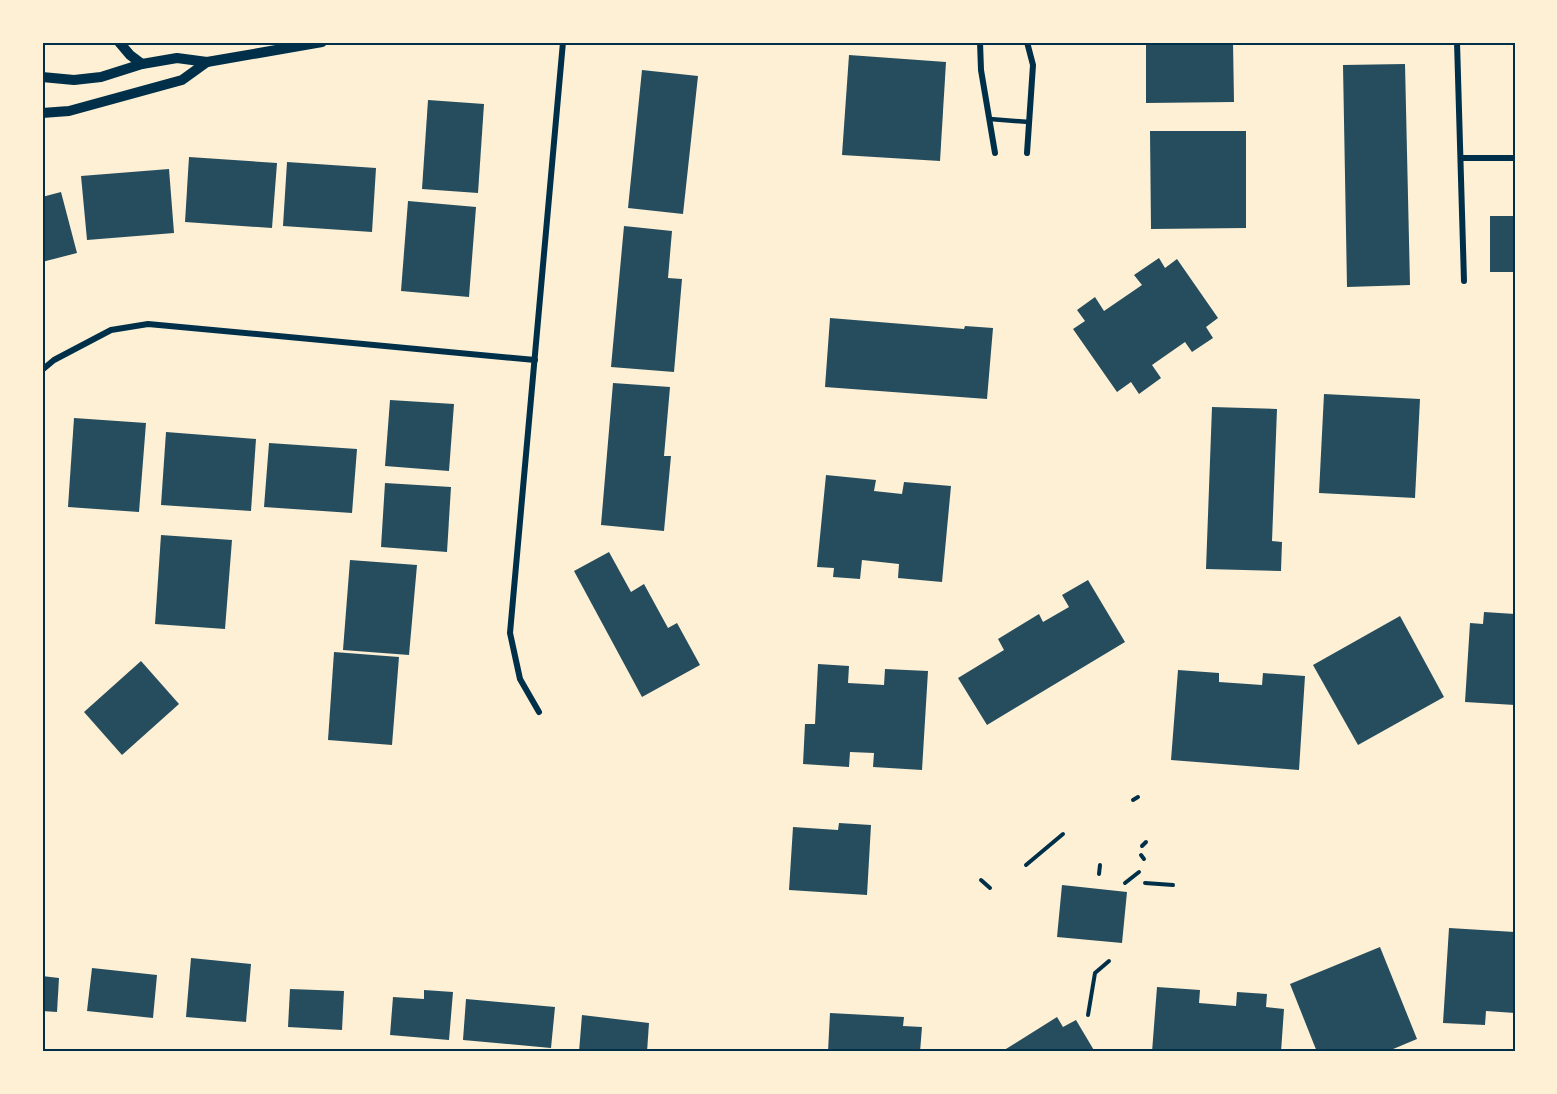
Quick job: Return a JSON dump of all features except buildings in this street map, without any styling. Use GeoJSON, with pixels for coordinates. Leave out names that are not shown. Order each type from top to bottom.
{"type":"FeatureCollection","features":[{"type":"Feature","properties":{"kind":"street"},"geometry":{"type":"LineString","coordinates":[[119,42],[142,64]]}},
{"type":"Feature","properties":{"kind":"street"},"geometry":{"type":"LineString","coordinates":[[42,77],[74,80],[101,77],[142,64],[177,58],[207,62],[322,42]]}},
{"type":"Feature","properties":{"kind":"street"},"geometry":{"type":"LineString","coordinates":[[539,712],[520,679],[510,633],[563,42]]}},
{"type":"Feature","properties":{"kind":"street"},"geometry":{"type":"LineString","coordinates":[[981,42],[981,70],[995,153]]}},
{"type":"Feature","properties":{"kind":"street"},"geometry":{"type":"LineString","coordinates":[[1027,42],[1033,65],[1027,153]]}},
{"type":"Feature","properties":{"kind":"street"},"geometry":{"type":"LineString","coordinates":[[1457,42],[1464,281]]}},
{"type":"Feature","properties":{"kind":"street"},"geometry":{"type":"LineString","coordinates":[[42,113],[69,111],[182,80],[207,62]]}},
{"type":"Feature","properties":{"kind":"street"},"geometry":{"type":"LineString","coordinates":[[1461,158],[1515,158]]}},
{"type":"Feature","properties":{"kind":"street"},"geometry":{"type":"LineString","coordinates":[[42,370],[54,360],[111,330],[148,324],[535,360]]}},
{"type":"Feature","properties":{"kind":"lane"},"geometry":{"type":"LineString","coordinates":[[990,119],[1030,122]]}},
{"type":"Feature","properties":{"kind":"path"},"geometry":{"type":"LineString","coordinates":[[1133,800],[1138,797]]}},
{"type":"Feature","properties":{"kind":"path"},"geometry":{"type":"LineString","coordinates":[[1026,865],[1063,834]]}},
{"type":"Feature","properties":{"kind":"path"},"geometry":{"type":"LineString","coordinates":[[1142,846],[1146,842]]}},
{"type":"Feature","properties":{"kind":"path"},"geometry":{"type":"LineString","coordinates":[[1099,874],[1100,865]]}},
{"type":"Feature","properties":{"kind":"path"},"geometry":{"type":"LineString","coordinates":[[1125,883],[1139,872]]}},
{"type":"Feature","properties":{"kind":"path"},"geometry":{"type":"LineString","coordinates":[[981,880],[990,888]]}},
{"type":"Feature","properties":{"kind":"path"},"geometry":{"type":"LineString","coordinates":[[1145,883],[1173,885]]}},
{"type":"Feature","properties":{"kind":"path"},"geometry":{"type":"LineString","coordinates":[[1088,1014],[1095,973],[1109,962]]}}]}
